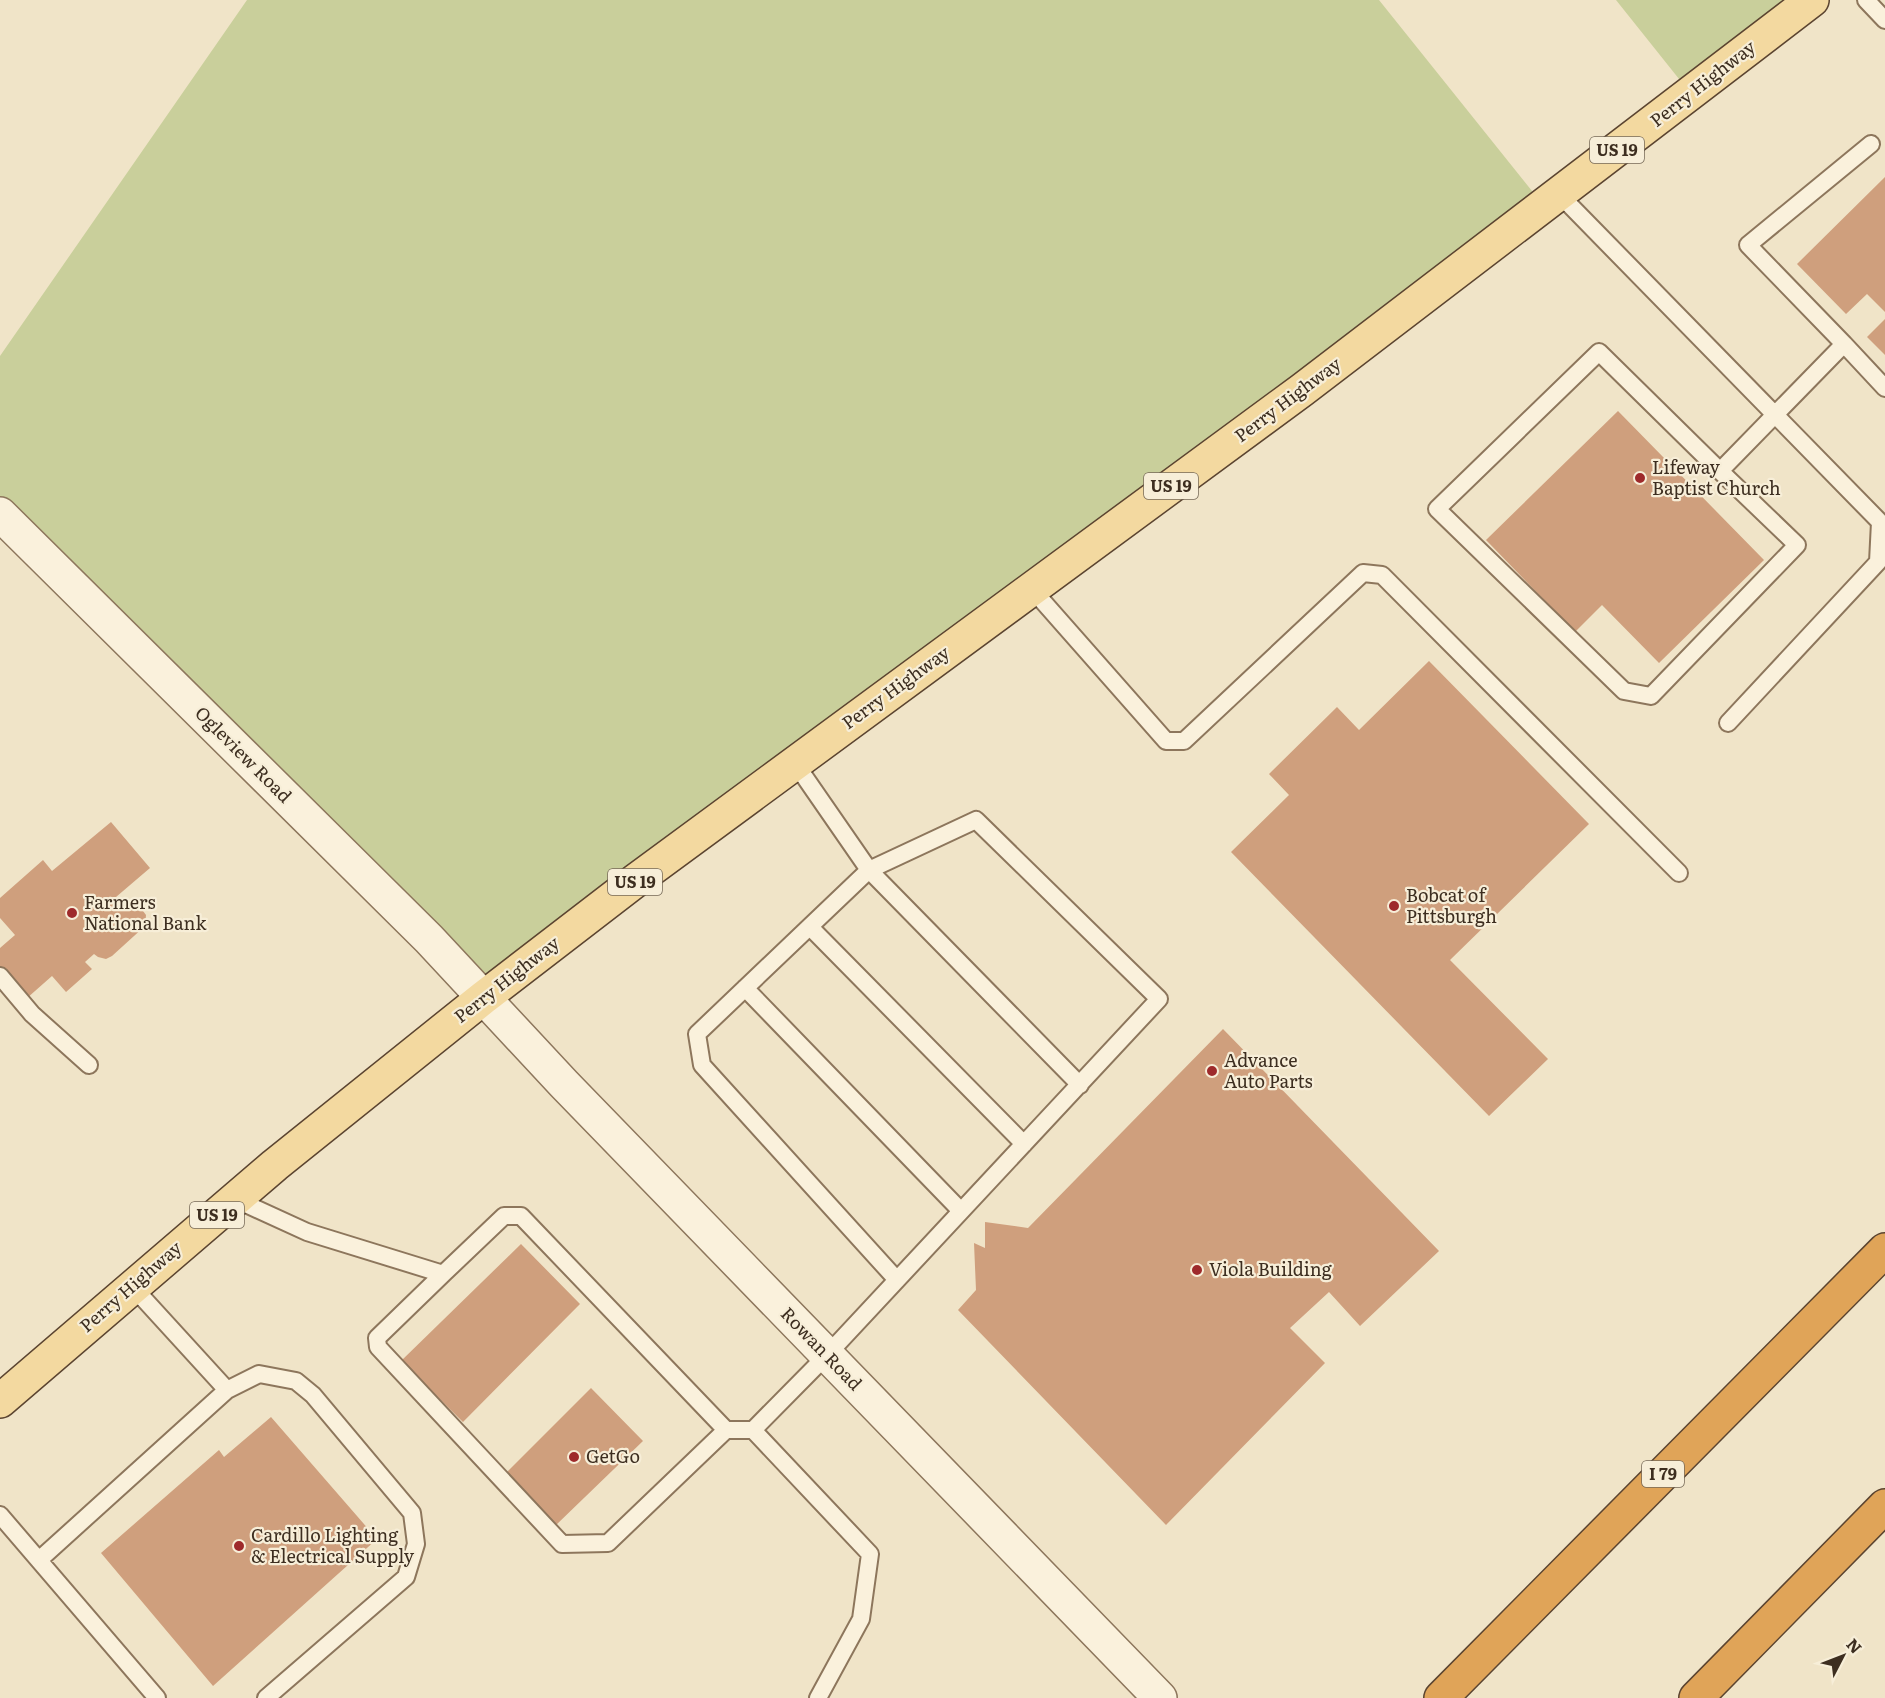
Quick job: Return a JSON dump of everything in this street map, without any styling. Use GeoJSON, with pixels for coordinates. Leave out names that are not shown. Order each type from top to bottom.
{"type":"FeatureCollection","features":[{"type":"Feature","properties":{"kind":"highway","name":"I 79"},"geometry":{"type":"LineString","coordinates":[[1441,1698],[1885,1250]]}},
{"type":"Feature","properties":{"kind":"highway"},"geometry":{"type":"LineString","coordinates":[[1696,1698],[1885,1506]]}},
{"type":"Feature","properties":{"kind":"main road","name":"Perry Highway"},"geometry":{"type":"LineString","coordinates":[[0,1401],[235,1199],[483,998],[635,881],[1302,390],[1812,0]]}},
{"type":"Feature","properties":{"kind":"street","name":"Ogleview Road"},"geometry":{"type":"LineString","coordinates":[[0,514],[429,939],[483,998]]}},
{"type":"Feature","properties":{"kind":"street","name":"Rowan Road"},"geometry":{"type":"LineString","coordinates":[[483,998],[1160,1698]]}},
{"type":"Feature","properties":{"kind":"lane"},"geometry":{"type":"LineString","coordinates":[[1866,0],[1885,20]]}},
{"type":"Feature","properties":{"kind":"lane"},"geometry":{"type":"LineString","coordinates":[[1871,144],[1748,245],[1885,388]]}},
{"type":"Feature","properties":{"kind":"lane"},"geometry":{"type":"LineString","coordinates":[[1559,194],[1774,416],[1882,521],[1878,562],[1728,723]]}},
{"type":"Feature","properties":{"kind":"lane"},"geometry":{"type":"LineString","coordinates":[[1720,471],[1844,344]]}},
{"type":"Feature","properties":{"kind":"lane"},"geometry":{"type":"LineString","coordinates":[[1599,352],[1720,471],[1797,545],[1651,696],[1624,691],[1437,509],[1599,352]]}},
{"type":"Feature","properties":{"kind":"lane"},"geometry":{"type":"LineString","coordinates":[[1032,589],[1166,741],[1184,741],[1364,573],[1382,575],[1679,873]]}},
{"type":"Feature","properties":{"kind":"lane"},"geometry":{"type":"LineString","coordinates":[[795,763],[869,870],[1080,1085]]}},
{"type":"Feature","properties":{"kind":"lane"},"geometry":{"type":"LineString","coordinates":[[726,1430],[521,1216],[504,1216],[376,1338],[378,1347],[562,1544],[608,1543],[726,1430],[753,1430],[827,1355],[1080,1085],[1159,999],[976,820],[869,870],[697,1034],[702,1065],[897,1280]]}},
{"type":"Feature","properties":{"kind":"lane"},"geometry":{"type":"LineString","coordinates":[[810,927],[1024,1144]]}},
{"type":"Feature","properties":{"kind":"lane"},"geometry":{"type":"LineString","coordinates":[[0,976],[32,1014],[90,1065]]}},
{"type":"Feature","properties":{"kind":"lane"},"geometry":{"type":"LineString","coordinates":[[745,988],[961,1211]]}},
{"type":"Feature","properties":{"kind":"lane"},"geometry":{"type":"LineString","coordinates":[[235,1199],[307,1232],[443,1274]]}},
{"type":"Feature","properties":{"kind":"lane"},"geometry":{"type":"LineString","coordinates":[[132,1286],[227,1390]]}},
{"type":"Feature","properties":{"kind":"lane"},"geometry":{"type":"LineString","coordinates":[[39,1560],[227,1390],[259,1374],[296,1381],[313,1395],[412,1513],[416,1544],[406,1577],[266,1698]]}},
{"type":"Feature","properties":{"kind":"lane"},"geometry":{"type":"LineString","coordinates":[[753,1430],[870,1554],[861,1619],[818,1698]]}},
{"type":"Feature","properties":{"kind":"lane"},"geometry":{"type":"LineString","coordinates":[[0,1515],[157,1698]]}},
{"type":"Feature","properties":{"kind":"green space"},"geometry":{"type":"Polygon","coordinates":[[[247,0],[1379,0],[1544,206],[483,998],[0,514],[0,356],[247,0]]]}},
{"type":"Feature","properties":{"kind":"green space"},"geometry":{"type":"Polygon","coordinates":[[[1616,0],[1812,0],[1691,94],[1616,0]]]}},
{"type":"Feature","properties":{"kind":"building"},"geometry":{"type":"Polygon","coordinates":[[[1885,177],[1885,312],[1867,294],[1846,314],[1797,264],[1885,177]]]}},
{"type":"Feature","properties":{"kind":"building"},"geometry":{"type":"Polygon","coordinates":[[[1885,319],[1885,355],[1867,337],[1885,319]]]}},
{"type":"Feature","properties":{"kind":"building"},"geometry":{"type":"Polygon","coordinates":[[[1618,411],[1764,560],[1659,663],[1602,605],[1575,632],[1486,540],[1618,411]]]}},
{"type":"Feature","properties":{"kind":"building","name":"Bobcat of Pittsburgh"},"geometry":{"type":"Polygon","coordinates":[[[1429,661],[1589,824],[1450,960],[1548,1059],[1489,1116],[1231,852],[1289,795],[1269,774],[1337,707],[1359,730],[1429,661]]]}},
{"type":"Feature","properties":{"kind":"building","name":"Farmers National Bank"},"geometry":{"type":"Polygon","coordinates":[[[111,822],[150,868],[116,897],[121,904],[127,902],[140,907],[146,915],[145,926],[112,956],[106,959],[94,954],[85,962],[92,969],[66,992],[52,976],[18,1006],[0,985],[0,948],[15,935],[0,918],[0,898],[43,860],[52,871],[111,822]]]}},
{"type":"Feature","properties":{"kind":"building","name":"Viola Building"},"geometry":{"type":"Polygon","coordinates":[[[1223,1029],[1439,1251],[1360,1326],[1329,1292],[1290,1328],[1325,1363],[1166,1525],[958,1310],[976,1290],[974,1243],[985,1248],[985,1222],[1028,1228],[1223,1029]]]}},
{"type":"Feature","properties":{"kind":"building"},"geometry":{"type":"Polygon","coordinates":[[[521,1244],[580,1304],[463,1422],[401,1361],[521,1244]]]}},
{"type":"Feature","properties":{"kind":"building","name":"GetGo"},"geometry":{"type":"Polygon","coordinates":[[[591,1388],[643,1441],[555,1526],[506,1473],[591,1388]]]}},
{"type":"Feature","properties":{"kind":"building","name":"Cardillo Lighting & Electrical Supply"},"geometry":{"type":"Polygon","coordinates":[[[271,1417],[377,1539],[213,1686],[101,1553],[219,1450],[224,1457],[271,1417]]]}},
{"type":"Feature","properties":{"kind":"place","name":"Lifeway Baptist Church"},"geometry":{"type":"Point","coordinates":[1640,478]}},
{"type":"Feature","properties":{"kind":"place","name":"Bobcat of Pittsburgh"},"geometry":{"type":"Point","coordinates":[1394,906]}},
{"type":"Feature","properties":{"kind":"place","name":"Farmers National Bank"},"geometry":{"type":"Point","coordinates":[72,913]}},
{"type":"Feature","properties":{"kind":"place","name":"Advance Auto Parts"},"geometry":{"type":"Point","coordinates":[1212,1071]}},
{"type":"Feature","properties":{"kind":"place","name":"Viola Building"},"geometry":{"type":"Point","coordinates":[1197,1270]}},
{"type":"Feature","properties":{"kind":"place","name":"GetGo"},"geometry":{"type":"Point","coordinates":[574,1457]}},
{"type":"Feature","properties":{"kind":"place","name":"Cardillo Lighting & Electrical Supply"},"geometry":{"type":"Point","coordinates":[239,1546]}}]}
